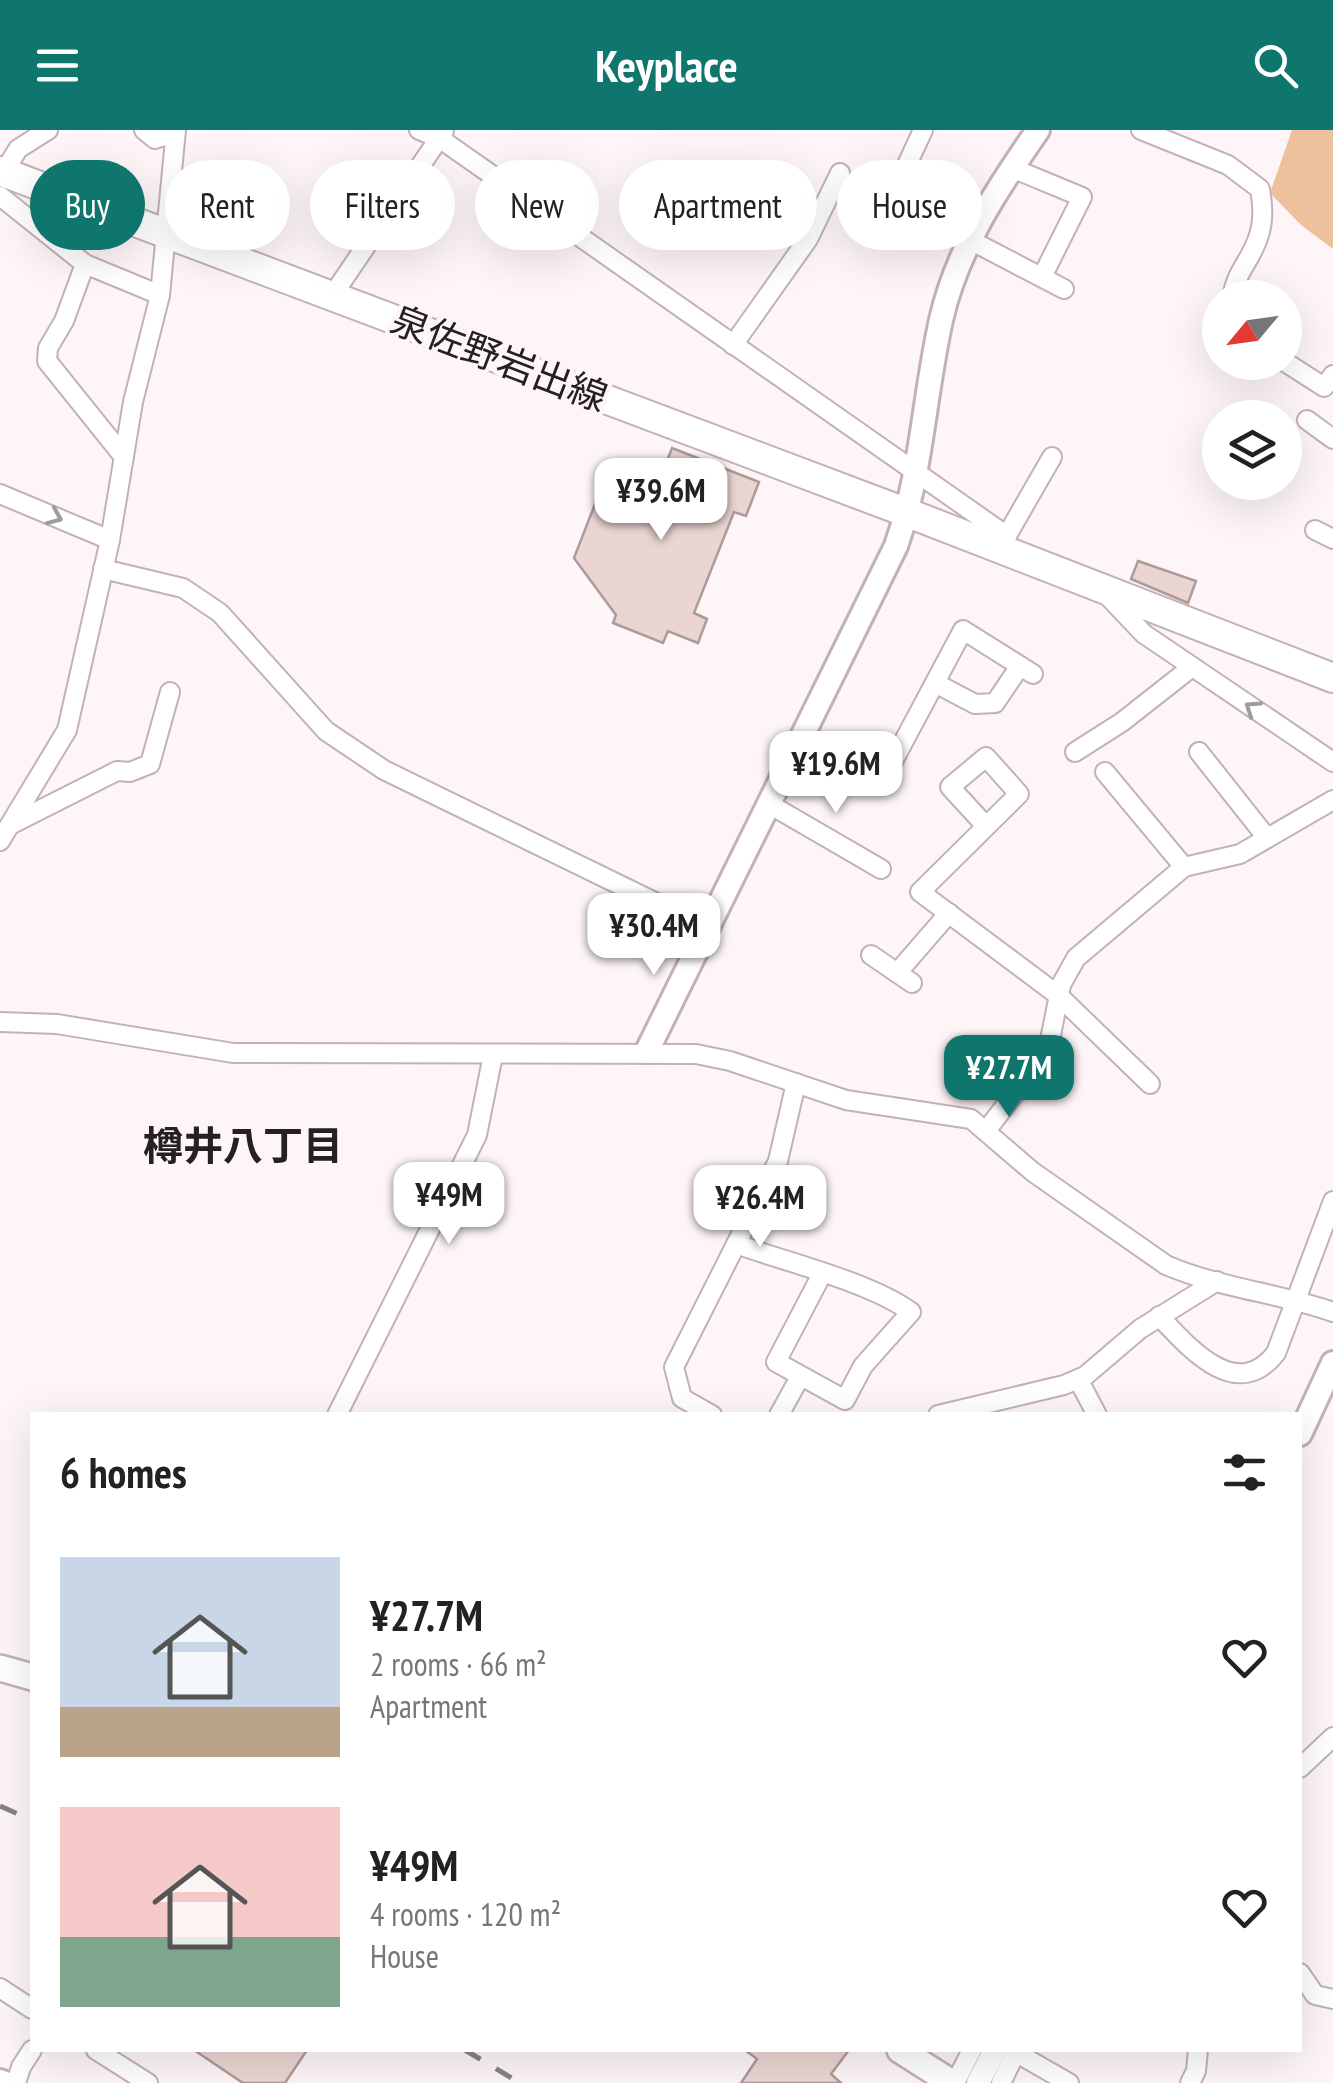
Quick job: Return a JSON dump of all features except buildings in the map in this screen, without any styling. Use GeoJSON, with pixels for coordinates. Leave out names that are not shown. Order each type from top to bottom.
{"type":"FeatureCollection","features":[{"type":"Feature","properties":{"kind":"main road","name":"泉佐野岩出線"},"geometry":{"type":"LineString","coordinates":[[1,180],[165,233]]}},
{"type":"Feature","properties":{"kind":"main road","name":"泉佐野岩出線"},"geometry":{"type":"LineString","coordinates":[[210,250],[908,514],[1003,542],[1100,588],[1333,678]]}},
{"type":"Feature","properties":{"kind":"main road"},"geometry":{"type":"LineString","coordinates":[[0,1668],[30,1676]]}},
{"type":"Feature","properties":{"kind":"main road"},"geometry":{"type":"LineString","coordinates":[[903,2052],[953,2083]]}},
{"type":"Feature","properties":{"kind":"street"},"geometry":{"type":"LineString","coordinates":[[48,130],[18,149],[1,180],[85,264],[160,295]]}},
{"type":"Feature","properties":{"kind":"street"},"geometry":{"type":"LineString","coordinates":[[144,130],[155,139],[176,131],[174,160]]}},
{"type":"Feature","properties":{"kind":"street"},"geometry":{"type":"LineString","coordinates":[[419,130],[442,134],[733,345],[918,472],[1003,542],[1052,457]]}},
{"type":"Feature","properties":{"kind":"street"},"geometry":{"type":"LineString","coordinates":[[909,160],[924,130]]}},
{"type":"Feature","properties":{"kind":"street"},"geometry":{"type":"LineString","coordinates":[[982,219],[1038,130]]}},
{"type":"Feature","properties":{"kind":"street"},"geometry":{"type":"LineString","coordinates":[[1141,130],[1228,165],[1260,189],[1263,210],[1258,239],[1234,280]]}},
{"type":"Feature","properties":{"kind":"street"},"geometry":{"type":"LineString","coordinates":[[332,296],[442,134]]}},
{"type":"Feature","properties":{"kind":"street"},"geometry":{"type":"LineString","coordinates":[[1012,168],[1082,197],[1042,277]]}},
{"type":"Feature","properties":{"kind":"street"},"geometry":{"type":"LineString","coordinates":[[733,345],[808,239],[837,179]]}},
{"type":"Feature","properties":{"kind":"street"},"geometry":{"type":"LineString","coordinates":[[982,246],[1064,288]]}},
{"type":"Feature","properties":{"kind":"street"},"geometry":{"type":"LineString","coordinates":[[5,833],[67,730],[110,540],[133,402],[160,295],[166,250]]}},
{"type":"Feature","properties":{"kind":"street"},"geometry":{"type":"LineString","coordinates":[[647,1051],[896,546],[918,472],[941,321],[966,250]]}},
{"type":"Feature","properties":{"kind":"street"},"geometry":{"type":"LineString","coordinates":[[85,264],[64,321],[48,348],[47,361],[124,457]]}},
{"type":"Feature","properties":{"kind":"street"},"geometry":{"type":"LineString","coordinates":[[1302,373],[1324,387],[1333,374]]}},
{"type":"Feature","properties":{"kind":"street"},"geometry":{"type":"LineString","coordinates":[[1306,420],[1333,439]]}},
{"type":"Feature","properties":{"kind":"street"},"geometry":{"type":"LineString","coordinates":[[0,494],[110,540]]}},
{"type":"Feature","properties":{"kind":"street"},"geometry":{"type":"LineString","coordinates":[[1315,530],[1333,539]]}},
{"type":"Feature","properties":{"kind":"street"},"geometry":{"type":"LineString","coordinates":[[103,569],[183,588],[220,613],[326,731],[384,770],[708,928]]}},
{"type":"Feature","properties":{"kind":"street"},"geometry":{"type":"LineString","coordinates":[[1100,588],[1144,634],[1333,762]]}},
{"type":"Feature","properties":{"kind":"street"},"geometry":{"type":"LineString","coordinates":[[799,742],[882,782],[963,630],[1027,670],[995,702],[975,704],[935,683]]}},
{"type":"Feature","properties":{"kind":"street"},"geometry":{"type":"LineString","coordinates":[[1075,752],[1122,722],[1192,667]]}},
{"type":"Feature","properties":{"kind":"street"},"geometry":{"type":"LineString","coordinates":[[5,833],[118,771],[130,772],[150,764],[170,692]]}},
{"type":"Feature","properties":{"kind":"street"},"geometry":{"type":"LineString","coordinates":[[1199,752],[1266,838]]}},
{"type":"Feature","properties":{"kind":"street"},"geometry":{"type":"LineString","coordinates":[[1105,772],[1184,867]]}},
{"type":"Feature","properties":{"kind":"street"},"geometry":{"type":"LineString","coordinates":[[986,1131],[1048,1050],[1059,996],[1076,958],[1184,867],[1240,854],[1333,800]]}},
{"type":"Feature","properties":{"kind":"street"},"geometry":{"type":"LineString","coordinates":[[768,804],[881,868]]}},
{"type":"Feature","properties":{"kind":"street"},"geometry":{"type":"LineString","coordinates":[[984,826],[920,892],[1059,996],[1150,1084]]}},
{"type":"Feature","properties":{"kind":"street"},"geometry":{"type":"LineString","coordinates":[[871,955],[904,978],[949,913]]}},
{"type":"Feature","properties":{"kind":"street"},"geometry":{"type":"LineString","coordinates":[[0,1022],[57,1024],[233,1054],[647,1051],[730,1060],[846,1100],[972,1119],[1033,1172],[1144,1252],[1191,1276],[1298,1299],[1333,1312]]}},
{"type":"Feature","properties":{"kind":"street"},"geometry":{"type":"LineString","coordinates":[[339,1412],[478,1136],[493,1055]]}},
{"type":"Feature","properties":{"kind":"street"},"geometry":{"type":"LineString","coordinates":[[674,1412],[682,1398],[674,1367],[778,1161],[796,1084]]}},
{"type":"Feature","properties":{"kind":"street"},"geometry":{"type":"LineString","coordinates":[[1160,1316],[1202,1358],[1232,1374],[1264,1369],[1276,1352],[1298,1299],[1333,1201]]}},
{"type":"Feature","properties":{"kind":"street"},"geometry":{"type":"LineString","coordinates":[[736,1244],[894,1299],[911,1312],[863,1366],[845,1400],[776,1362],[822,1274]]}},
{"type":"Feature","properties":{"kind":"street"},"geometry":{"type":"LineString","coordinates":[[950,1412],[1078,1379],[1160,1316],[1217,1281]]}},
{"type":"Feature","properties":{"kind":"street"},"geometry":{"type":"LineString","coordinates":[[1302,1430],[1333,1363]]}},
{"type":"Feature","properties":{"kind":"street"},"geometry":{"type":"LineString","coordinates":[[781,1412],[800,1377]]}},
{"type":"Feature","properties":{"kind":"street"},"geometry":{"type":"LineString","coordinates":[[1078,1379],[1095,1412]]}},
{"type":"Feature","properties":{"kind":"street"},"geometry":{"type":"LineString","coordinates":[[682,1398],[707,1412]]}},
{"type":"Feature","properties":{"kind":"street"},"geometry":{"type":"LineString","coordinates":[[1302,1766],[1333,1738]]}},
{"type":"Feature","properties":{"kind":"street"},"geometry":{"type":"LineString","coordinates":[[1302,1976],[1315,1994],[1333,1999]]}},
{"type":"Feature","properties":{"kind":"street"},"geometry":{"type":"LineString","coordinates":[[0,1988],[30,2008]]}},
{"type":"Feature","properties":{"kind":"street"},"geometry":{"type":"LineString","coordinates":[[16,2083],[31,2052]]}},
{"type":"Feature","properties":{"kind":"street"},"geometry":{"type":"LineString","coordinates":[[99,2052],[148,2083]]}},
{"type":"Feature","properties":{"kind":"street"},"geometry":{"type":"LineString","coordinates":[[953,2083],[971,2052]]}},
{"type":"Feature","properties":{"kind":"street"},"geometry":{"type":"LineString","coordinates":[[978,2083],[1008,2052]]}},
{"type":"Feature","properties":{"kind":"street"},"geometry":{"type":"LineString","coordinates":[[1001,2083],[1009,2052]]}},
{"type":"Feature","properties":{"kind":"street"},"geometry":{"type":"LineString","coordinates":[[1011,2052],[1069,2083]]}},
{"type":"Feature","properties":{"kind":"street"},"geometry":{"type":"LineString","coordinates":[[1190,2083],[1198,2052]]}},
{"type":"Feature","properties":{"kind":"shaded area"},"geometry":{"type":"Polygon","coordinates":[[[1292,130],[1333,130],[1333,249],[1301,225],[1270,193],[1292,130]]]}},
{"type":"Feature","properties":{"kind":"railway"},"geometry":{"type":"LineString","coordinates":[[0,1806],[30,1819]]}},
{"type":"Feature","properties":{"kind":"railway"},"geometry":{"type":"LineString","coordinates":[[468,2052],[520,2083]]}},
{"type":"Feature","properties":{"kind":"district","name":"樽井八丁目"},"geometry":{"type":"Point","coordinates":[243,1146]}}]}
